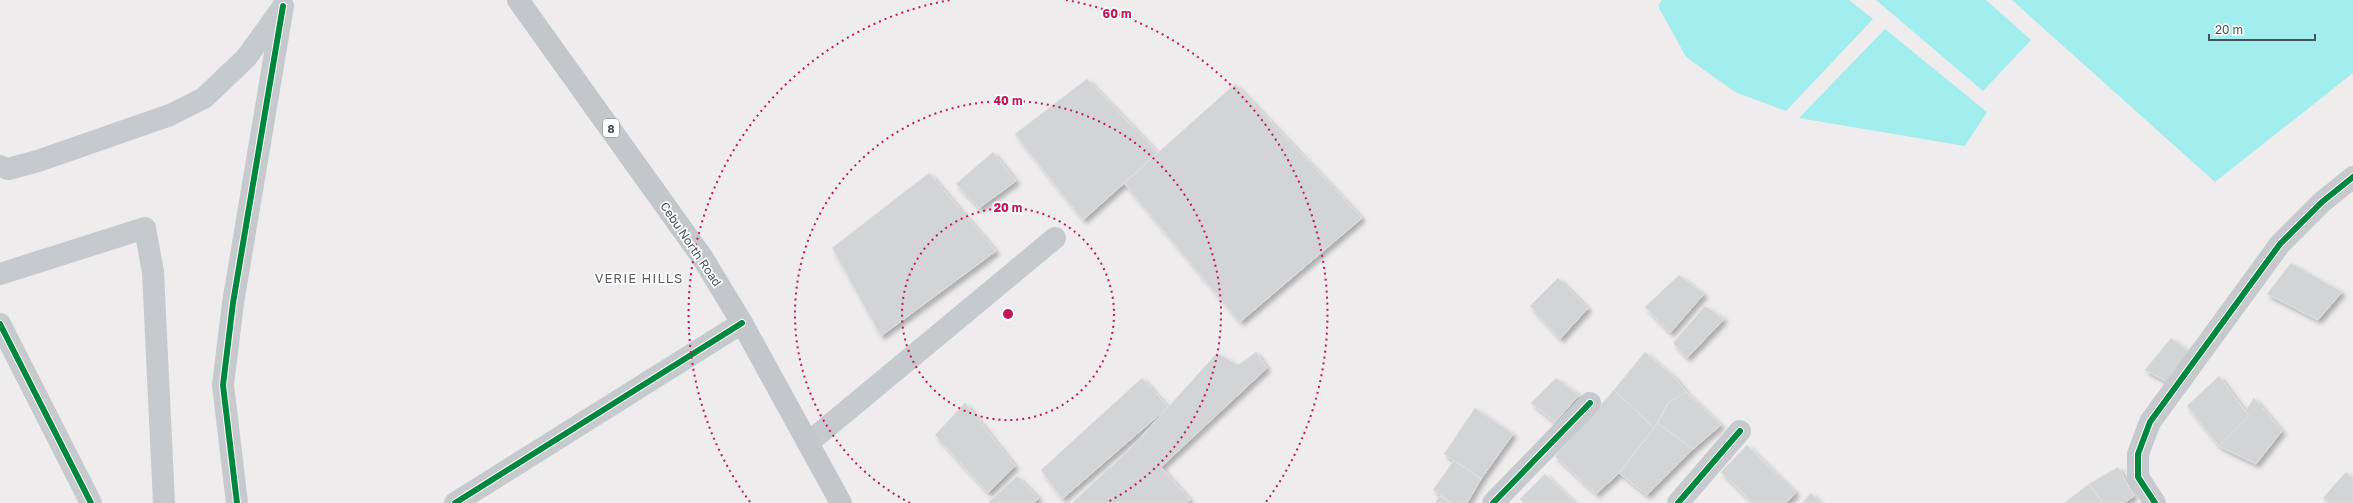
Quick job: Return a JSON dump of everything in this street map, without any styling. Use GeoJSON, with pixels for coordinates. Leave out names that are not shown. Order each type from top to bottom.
{"type":"FeatureCollection","features":[{"type":"Feature","properties":{"kind":"main road","name":"Cebu North Road"},"geometry":{"type":"LineString","coordinates":[[518,0],[543,32],[702,257],[742,323],[841,503]]}},
{"type":"Feature","properties":{"kind":"street"},"geometry":{"type":"LineString","coordinates":[[0,166],[8,169],[38,161],[170,115],[204,98],[246,58],[286,3]]}},
{"type":"Feature","properties":{"kind":"street"},"geometry":{"type":"LineString","coordinates":[[237,503],[224,385],[233,302],[286,3]]}},
{"type":"Feature","properties":{"kind":"street"},"geometry":{"type":"LineString","coordinates":[[2155,503],[2138,478],[2138,454],[2150,422],[2280,244],[2322,202],[2353,177]]}},
{"type":"Feature","properties":{"kind":"street"},"geometry":{"type":"LineString","coordinates":[[0,274],[145,228],[153,272],[164,503]]}},
{"type":"Feature","properties":{"kind":"street"},"geometry":{"type":"LineString","coordinates":[[808,443],[1055,238]]}},
{"type":"Feature","properties":{"kind":"street"},"geometry":{"type":"LineString","coordinates":[[454,503],[742,323]]}},
{"type":"Feature","properties":{"kind":"street"},"geometry":{"type":"LineString","coordinates":[[0,324],[91,503]]}},
{"type":"Feature","properties":{"kind":"street"},"geometry":{"type":"LineString","coordinates":[[1493,503],[1590,403]]}},
{"type":"Feature","properties":{"kind":"street"},"geometry":{"type":"LineString","coordinates":[[1678,503],[1740,431]]}},
{"type":"Feature","properties":{"kind":"water"},"geometry":{"type":"Polygon","coordinates":[[[1662,0],[1849,0],[1873,19],[1786,111],[1735,92],[1686,57],[1658,6],[1662,0]]]}},
{"type":"Feature","properties":{"kind":"water"},"geometry":{"type":"Polygon","coordinates":[[[1876,0],[1986,0],[2031,40],[1983,91],[1876,0]]]}},
{"type":"Feature","properties":{"kind":"water"},"geometry":{"type":"Polygon","coordinates":[[[2012,0],[2353,0],[2353,73],[2215,182],[2012,0]]]}},
{"type":"Feature","properties":{"kind":"water"},"geometry":{"type":"Polygon","coordinates":[[[1885,29],[1987,112],[1965,146],[1799,118],[1885,29]]]}},
{"type":"Feature","properties":{"kind":"building"},"geometry":{"type":"Polygon","coordinates":[[[1087,79],[1158,153],[1083,220],[1015,134],[1087,79]]]}},
{"type":"Feature","properties":{"kind":"building"},"geometry":{"type":"Polygon","coordinates":[[[1235,84],[1362,218],[1240,322],[1124,183],[1235,84]]]}},
{"type":"Feature","properties":{"kind":"building"},"geometry":{"type":"Polygon","coordinates":[[[993,152],[1016,181],[979,208],[956,184],[993,152]]]}},
{"type":"Feature","properties":{"kind":"building"},"geometry":{"type":"Polygon","coordinates":[[[929,173],[996,251],[881,336],[832,248],[929,173]]]}},
{"type":"Feature","properties":{"kind":"building"},"geometry":{"type":"Polygon","coordinates":[[[2291,263],[2342,292],[2318,320],[2267,294],[2291,263]]]}},
{"type":"Feature","properties":{"kind":"building"},"geometry":{"type":"Polygon","coordinates":[[[1679,275],[1704,294],[1670,333],[1645,307],[1679,275]]]}},
{"type":"Feature","properties":{"kind":"building"},"geometry":{"type":"Polygon","coordinates":[[[1558,278],[1588,308],[1560,339],[1530,306],[1558,278]]]}},
{"type":"Feature","properties":{"kind":"building"},"geometry":{"type":"Polygon","coordinates":[[[1705,306],[1724,319],[1687,358],[1673,343],[1705,306]]]}},
{"type":"Feature","properties":{"kind":"building"},"geometry":{"type":"Polygon","coordinates":[[[2171,338],[2194,355],[2173,385],[2145,370],[2171,338]]]}},
{"type":"Feature","properties":{"kind":"building"},"geometry":{"type":"Polygon","coordinates":[[[1256,352],[1267,368],[1161,467],[1190,500],[1186,503],[1072,503],[1132,447],[1217,353],[1238,365],[1256,352]]]}},
{"type":"Feature","properties":{"kind":"building"},"geometry":{"type":"Polygon","coordinates":[[[1645,352],[1675,378],[1686,392],[1668,403],[1654,428],[1614,390],[1645,352]]]}},
{"type":"Feature","properties":{"kind":"building"},"geometry":{"type":"Polygon","coordinates":[[[2219,376],[2249,416],[2219,446],[2187,406],[2219,376]]]}},
{"type":"Feature","properties":{"kind":"building"},"geometry":{"type":"Polygon","coordinates":[[[1142,378],[1168,407],[1062,499],[1041,470],[1142,378]]]}},
{"type":"Feature","properties":{"kind":"building"},"geometry":{"type":"Polygon","coordinates":[[[1556,378],[1579,395],[1555,422],[1531,403],[1556,378]]]}},
{"type":"Feature","properties":{"kind":"building"},"geometry":{"type":"Polygon","coordinates":[[[1614,390],[1654,428],[1619,473],[1596,494],[1555,456],[1614,390]]]}},
{"type":"Feature","properties":{"kind":"building"},"geometry":{"type":"Polygon","coordinates":[[[1686,392],[1721,425],[1693,449],[1658,423],[1668,403],[1686,392]]]}},
{"type":"Feature","properties":{"kind":"building"},"geometry":{"type":"Polygon","coordinates":[[[2254,398],[2282,431],[2256,464],[2219,446],[2249,416],[2245,411],[2254,398]]]}},
{"type":"Feature","properties":{"kind":"building"},"geometry":{"type":"Polygon","coordinates":[[[965,403],[1015,466],[988,493],[935,435],[965,403]]]}},
{"type":"Feature","properties":{"kind":"building"},"geometry":{"type":"Polygon","coordinates":[[[1475,408],[1513,434],[1481,479],[1444,454],[1475,408]]]}},
{"type":"Feature","properties":{"kind":"building"},"geometry":{"type":"Polygon","coordinates":[[[1658,423],[1693,449],[1647,495],[1619,473],[1658,423]]]}},
{"type":"Feature","properties":{"kind":"building"},"geometry":{"type":"Polygon","coordinates":[[[1747,445],[1796,493],[1786,503],[1753,503],[1721,472],[1747,445]]]}},
{"type":"Feature","properties":{"kind":"building"},"geometry":{"type":"Polygon","coordinates":[[[1454,460],[1481,479],[1467,503],[1452,503],[1433,490],[1454,460]]]}},
{"type":"Feature","properties":{"kind":"building"},"geometry":{"type":"Polygon","coordinates":[[[2118,467],[2134,496],[2124,503],[2103,503],[2089,484],[2118,467]]]}},
{"type":"Feature","properties":{"kind":"building"},"geometry":{"type":"Polygon","coordinates":[[[2346,472],[2353,478],[2353,503],[2329,503],[2323,498],[2346,472]]]}},
{"type":"Feature","properties":{"kind":"building"},"geometry":{"type":"Polygon","coordinates":[[[1545,474],[1575,503],[1524,503],[1520,499],[1545,474]]]}},
{"type":"Feature","properties":{"kind":"building"},"geometry":{"type":"Polygon","coordinates":[[[1017,476],[1039,498],[1034,503],[988,503],[1017,476]]]}},
{"type":"Feature","properties":{"kind":"building"},"geometry":{"type":"Polygon","coordinates":[[[2089,484],[2103,503],[2064,503],[2089,484]]]}},
{"type":"Feature","properties":{"kind":"building"},"geometry":{"type":"Polygon","coordinates":[[[1811,493],[1821,503],[1802,503],[1811,493]]]}},
{"type":"Feature","properties":{"kind":"building"},"geometry":{"type":"Polygon","coordinates":[[[1440,496],[1452,503],[1435,503],[1440,496]]]}},
{"type":"Feature","properties":{"kind":"cycle path"},"geometry":{"type":"LineString","coordinates":[[237,503],[223,385],[233,303],[283,6]]}},
{"type":"Feature","properties":{"kind":"cycle path"},"geometry":{"type":"LineString","coordinates":[[2155,503],[2138,477],[2138,454],[2150,422],[2280,244],[2322,202],[2353,177]]}},
{"type":"Feature","properties":{"kind":"cycle path"},"geometry":{"type":"LineString","coordinates":[[455,503],[742,323]]}},
{"type":"Feature","properties":{"kind":"cycle path"},"geometry":{"type":"LineString","coordinates":[[0,324],[91,503]]}},
{"type":"Feature","properties":{"kind":"cycle path"},"geometry":{"type":"LineString","coordinates":[[1493,503],[1590,403]]}},
{"type":"Feature","properties":{"kind":"cycle path"},"geometry":{"type":"LineString","coordinates":[[1678,503],[1740,431]]}},
{"type":"Feature","properties":{"kind":"district","name":"VERIE HILLS"},"geometry":{"type":"Point","coordinates":[639,278]}}]}
